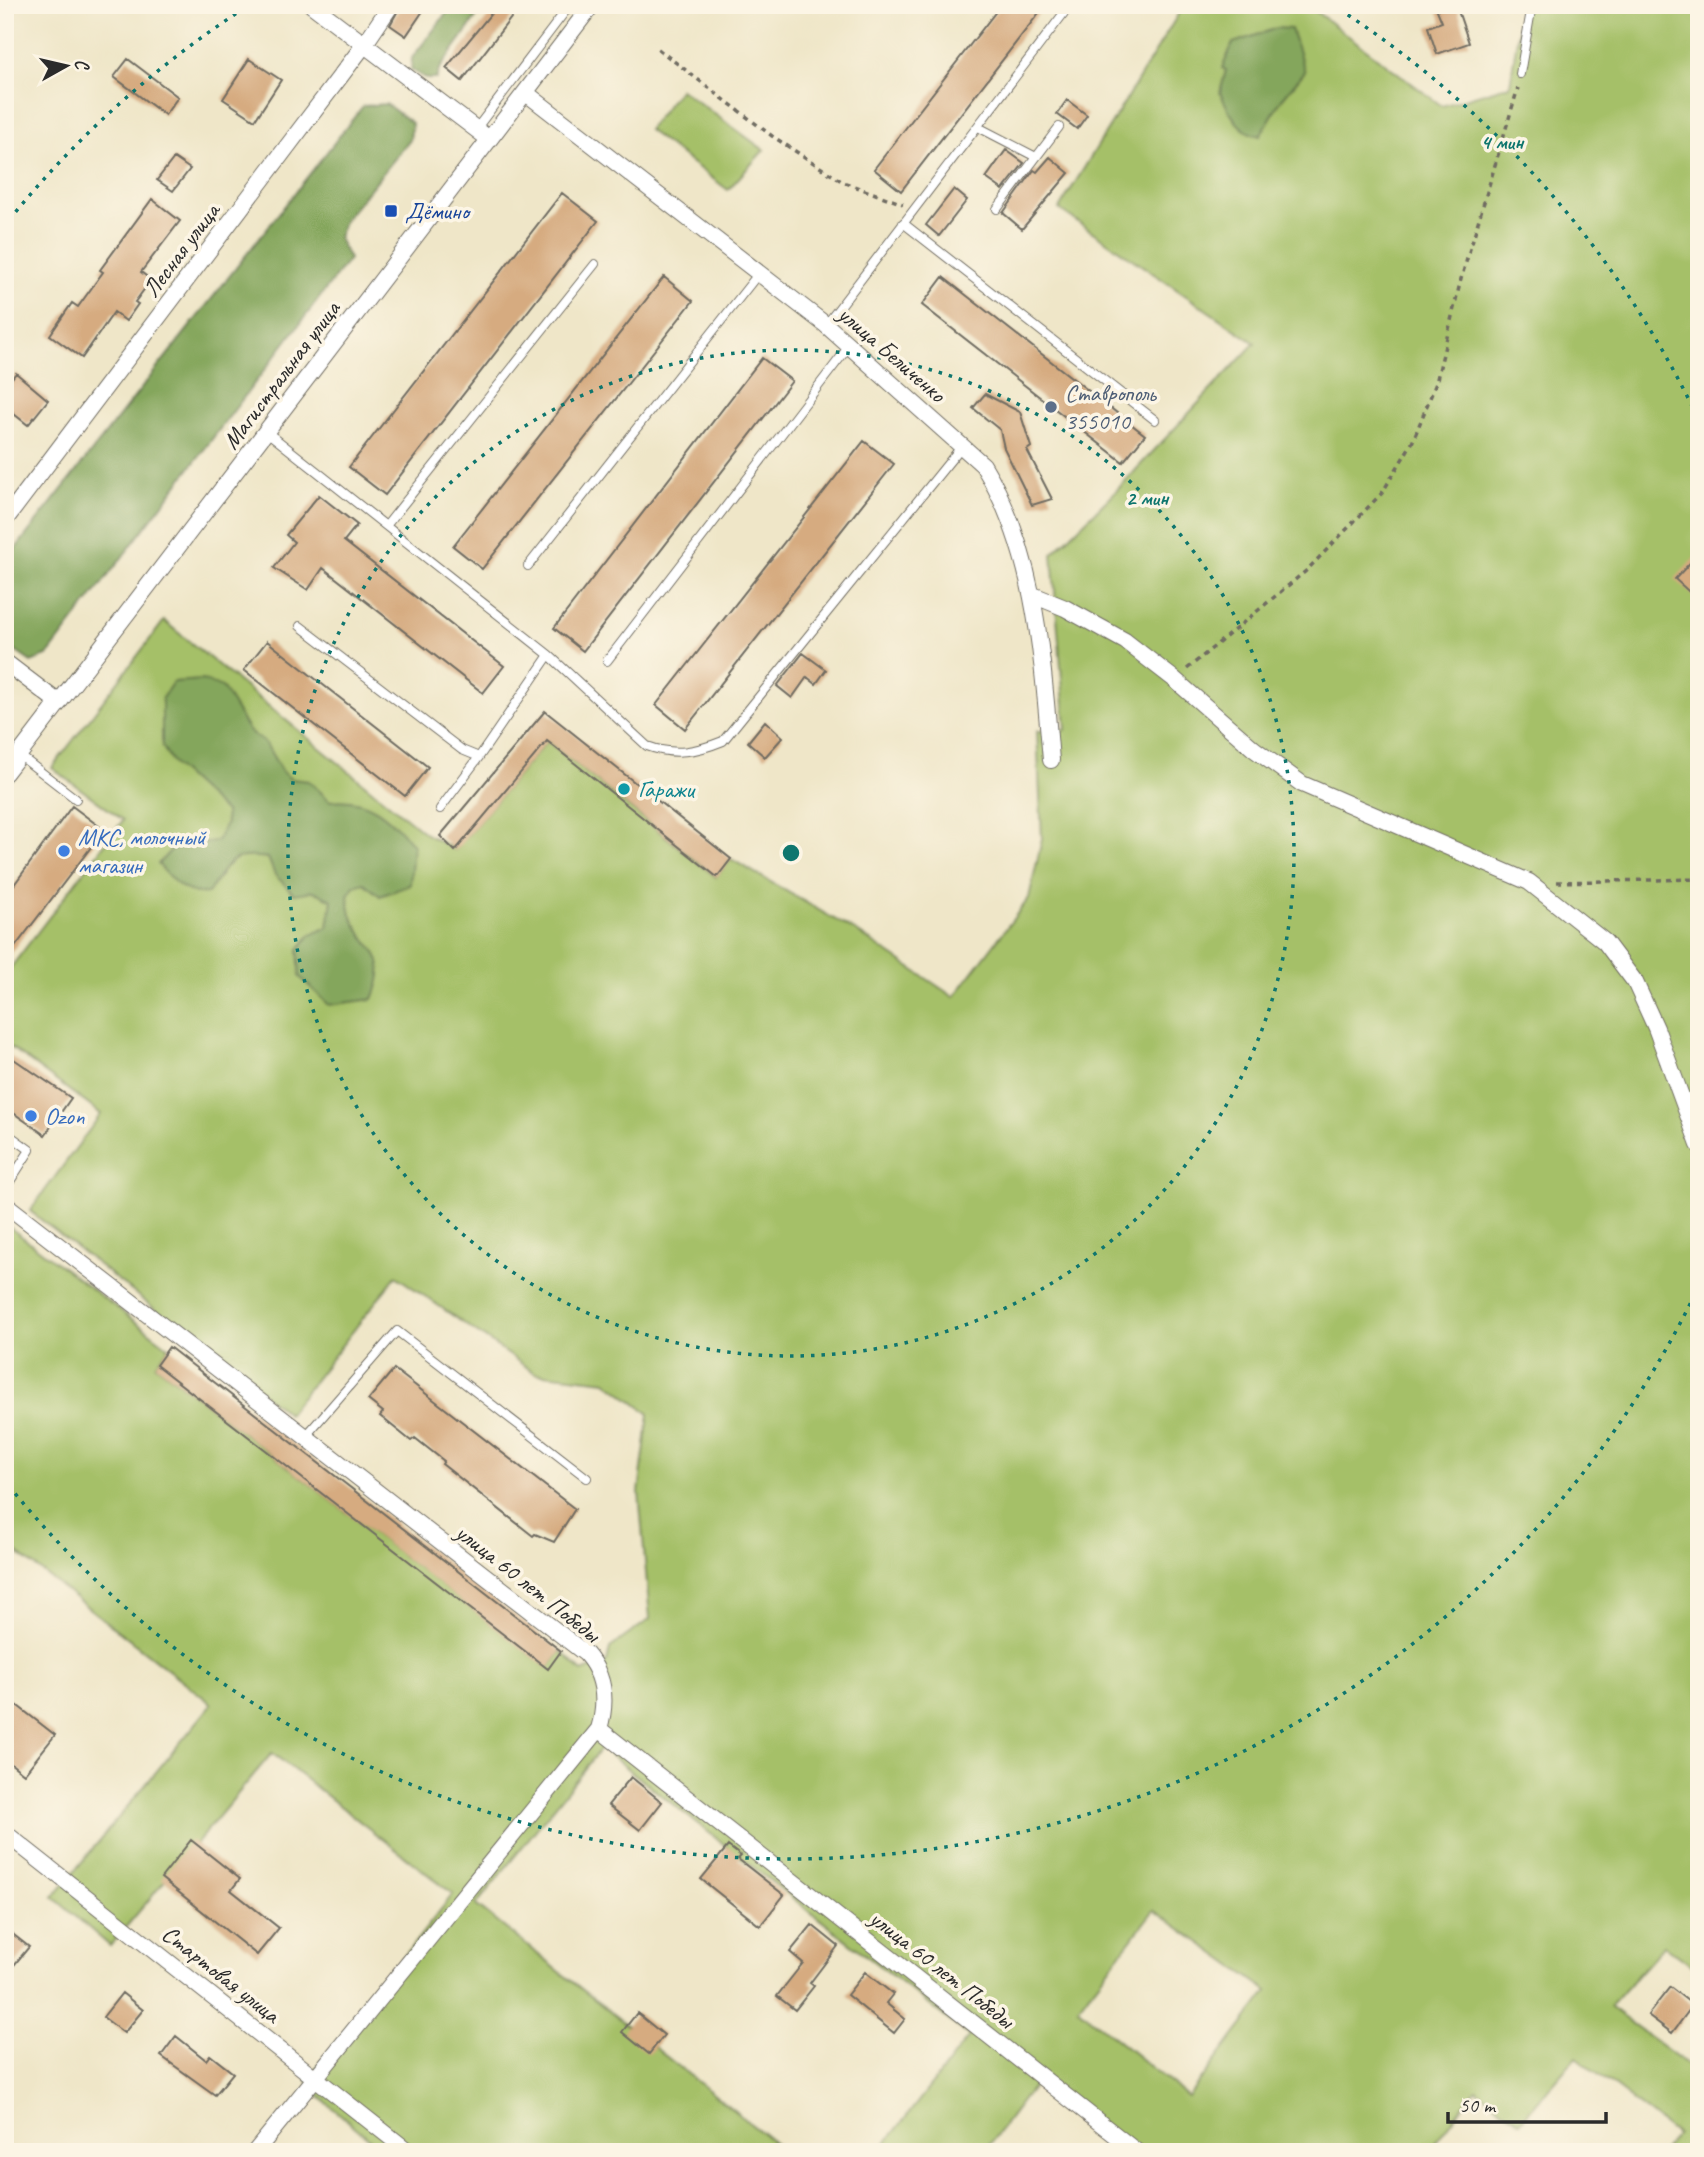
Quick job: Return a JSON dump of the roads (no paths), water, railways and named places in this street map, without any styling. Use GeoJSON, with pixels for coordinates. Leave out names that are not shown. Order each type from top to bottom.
{"type":"FeatureCollection","features":[{"type":"Feature","properties":{"kind":"street"},"geometry":{"type":"LineString","coordinates":[[312,5],[482,134]]}},
{"type":"Feature","properties":{"kind":"street","name":"Лесная улица"},"geometry":{"type":"LineString","coordinates":[[5,520],[364,45],[391,5]]}},
{"type":"Feature","properties":{"kind":"street","name":"Магистральная улица"},"geometry":{"type":"LineString","coordinates":[[5,773],[267,432],[482,134],[526,93],[592,5]]}},
{"type":"Feature","properties":{"kind":"street","name":"улица Беличенко"},"geometry":{"type":"LineString","coordinates":[[526,93],[826,325],[983,465],[997,488],[1016,535],[1033,595],[1051,760]]}},
{"type":"Feature","properties":{"kind":"street"},"geometry":{"type":"LineString","coordinates":[[1033,595],[1065,608],[1125,641],[1174,679],[1254,749],[1302,784],[1529,882],[1605,942],[1634,982],[1656,1028],[1699,1145]]}},
{"type":"Feature","properties":{"kind":"street"},"geometry":{"type":"LineString","coordinates":[[5,662],[59,703]]}},
{"type":"Feature","properties":{"kind":"street","name":"улица 60 лет Победы"},"geometry":{"type":"LineString","coordinates":[[5,1204],[304,1439],[586,1654],[596,1666],[602,1684],[605,1710],[599,1729],[1137,2152]]}},
{"type":"Feature","properties":{"kind":"street"},"geometry":{"type":"LineString","coordinates":[[255,2152],[599,1729]]}},
{"type":"Feature","properties":{"kind":"street","name":"Стартовая улица"},"geometry":{"type":"LineString","coordinates":[[5,1833],[409,2152]]}},
{"type":"Feature","properties":{"kind":"lane"},"geometry":{"type":"LineString","coordinates":[[482,134],[570,5]]}},
{"type":"Feature","properties":{"kind":"lane"},"geometry":{"type":"LineString","coordinates":[[826,325],[1070,5]]}},
{"type":"Feature","properties":{"kind":"lane"},"geometry":{"type":"LineString","coordinates":[[1520,74],[1532,5]]}},
{"type":"Feature","properties":{"kind":"lane"},"geometry":{"type":"LineString","coordinates":[[978,127],[1036,157]]}},
{"type":"Feature","properties":{"kind":"lane"},"geometry":{"type":"LineString","coordinates":[[997,209],[1059,127]]}},
{"type":"Feature","properties":{"kind":"lane"},"geometry":{"type":"LineString","coordinates":[[903,223],[1155,420]]}},
{"type":"Feature","properties":{"kind":"lane"},"geometry":{"type":"LineString","coordinates":[[386,526],[595,264]]}},
{"type":"Feature","properties":{"kind":"lane"},"geometry":{"type":"LineString","coordinates":[[528,566],[759,273]]}},
{"type":"Feature","properties":{"kind":"lane"},"geometry":{"type":"LineString","coordinates":[[607,661],[850,345]]}},
{"type":"Feature","properties":{"kind":"lane"},"geometry":{"type":"LineString","coordinates":[[267,432],[549,655],[647,746],[661,751],[694,752],[723,741],[962,446]]}},
{"type":"Feature","properties":{"kind":"lane"},"geometry":{"type":"LineString","coordinates":[[300,626],[462,750],[479,757]]}},
{"type":"Feature","properties":{"kind":"lane"},"geometry":{"type":"LineString","coordinates":[[440,808],[479,757],[549,655]]}},
{"type":"Feature","properties":{"kind":"lane"},"geometry":{"type":"LineString","coordinates":[[19,755],[76,799]]}},
{"type":"Feature","properties":{"kind":"lane"},"geometry":{"type":"LineString","coordinates":[[5,1132],[30,1150],[5,1189]]}},
{"type":"Feature","properties":{"kind":"lane"},"geometry":{"type":"LineString","coordinates":[[304,1439],[397,1331],[587,1478]]}},
{"type":"Feature","properties":{"kind":"place","name":"Дёмино"},"geometry":{"type":"Point","coordinates":[391,211]}},
{"type":"Feature","properties":{"kind":"place","name":"Ставрополь 355010"},"geometry":{"type":"Point","coordinates":[1051,407]}},
{"type":"Feature","properties":{"kind":"place","name":"Гаражи"},"geometry":{"type":"Point","coordinates":[624,789]}},
{"type":"Feature","properties":{"kind":"place","name":"МКС, молочный магазин"},"geometry":{"type":"Point","coordinates":[64,851]}},
{"type":"Feature","properties":{"kind":"place","name":"Ozon"},"geometry":{"type":"Point","coordinates":[31,1116]}}]}
